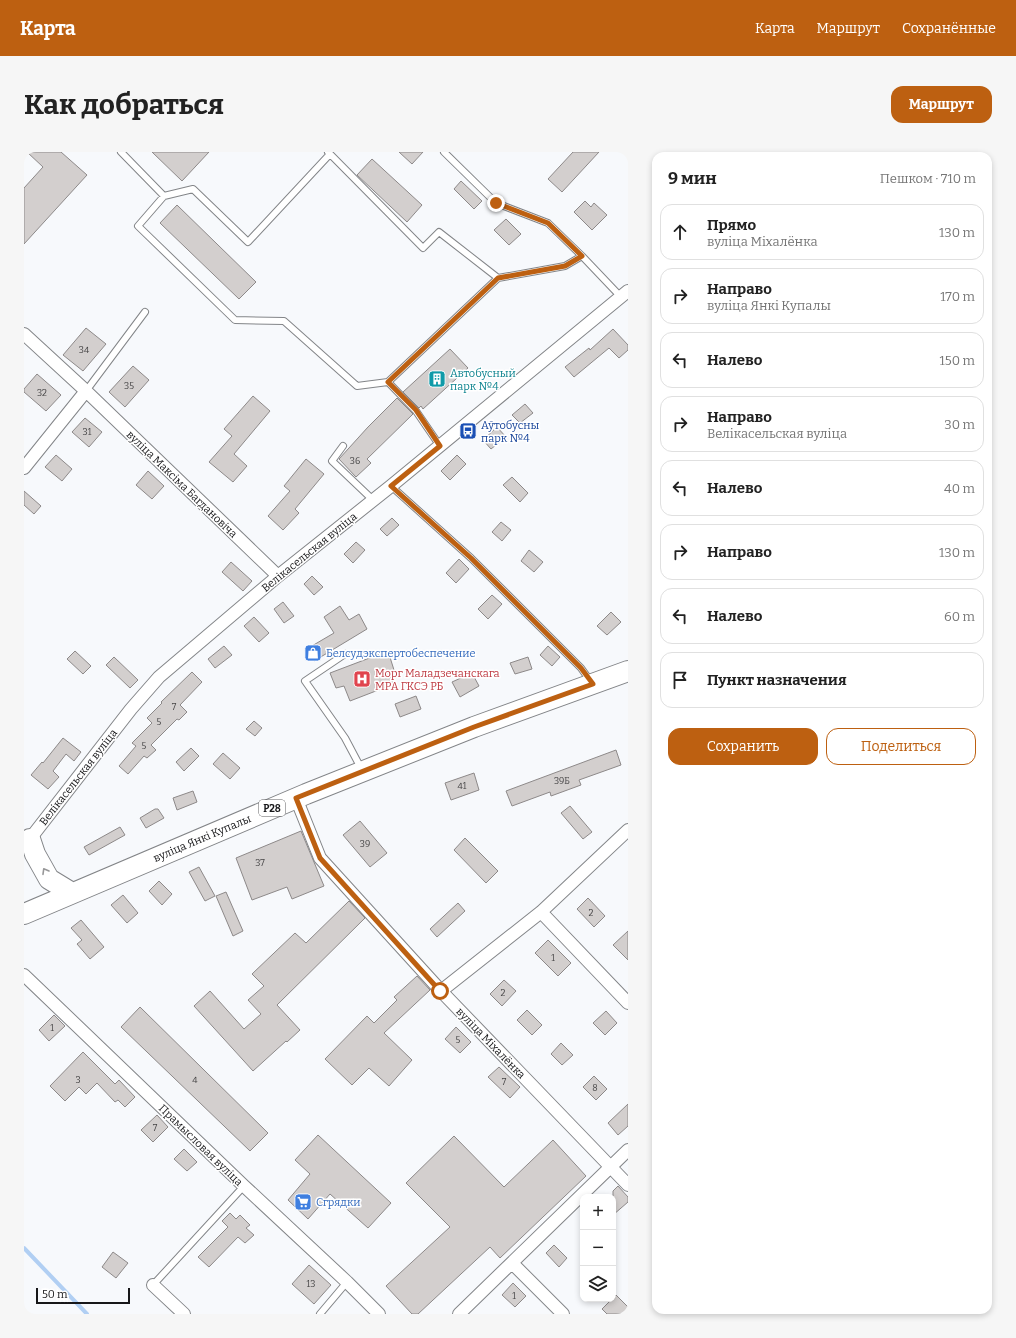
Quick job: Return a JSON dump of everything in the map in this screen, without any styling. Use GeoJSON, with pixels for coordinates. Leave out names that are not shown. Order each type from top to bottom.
{"type":"FeatureCollection","features":[{"type":"Feature","properties":{"kind":"main road","name":"вуліца Янкі Купалы"},"geometry":{"type":"LineString","coordinates":[[24,914],[363,771],[474,727],[628,671]]}},
{"type":"Feature","properties":{"kind":"main road"},"geometry":{"type":"LineString","coordinates":[[27,843],[50,879],[72,893]]}},
{"type":"Feature","properties":{"kind":"street","name":"Велікасельская вуліца"},"geometry":{"type":"LineString","coordinates":[[27,843],[131,710],[159,677],[278,576],[391,486],[624,294]]}},
{"type":"Feature","properties":{"kind":"street","name":"вуліца Максіма Багдановіча"},"geometry":{"type":"LineString","coordinates":[[24,334],[86,391],[278,576]]}},
{"type":"Feature","properties":{"kind":"street"},"geometry":{"type":"LineString","coordinates":[[24,468],[86,391]]}},
{"type":"Feature","properties":{"kind":"street","name":"вуліца Міхалёнка"},"geometry":{"type":"LineString","coordinates":[[296,798],[320,858],[440,991],[628,1185]]}},
{"type":"Feature","properties":{"kind":"street"},"geometry":{"type":"LineString","coordinates":[[440,991],[541,912],[628,830]]}},
{"type":"Feature","properties":{"kind":"street"},"geometry":{"type":"LineString","coordinates":[[541,912],[628,1003]]}},
{"type":"Feature","properties":{"kind":"street","name":"Прамысловая вуліца"},"geometry":{"type":"LineString","coordinates":[[24,975],[379,1314]]}},
{"type":"Feature","properties":{"kind":"street"},"geometry":{"type":"LineString","coordinates":[[459,1314],[628,1150]]}},
{"type":"Feature","properties":{"kind":"street"},"geometry":{"type":"LineString","coordinates":[[512,1263],[563,1314]]}},
{"type":"Feature","properties":{"kind":"street"},"geometry":{"type":"LineString","coordinates":[[154,1284],[184,1314]]}},
{"type":"Feature","properties":{"kind":"lane"},"geometry":{"type":"LineString","coordinates":[[121,152],[164,196]]}},
{"type":"Feature","properties":{"kind":"lane"},"geometry":{"type":"LineString","coordinates":[[444,152],[496,203],[548,223],[624,294]]}},
{"type":"Feature","properties":{"kind":"lane"},"geometry":{"type":"LineString","coordinates":[[498,278],[439,232],[423,248],[329,153],[248,242],[193,189],[164,196],[138,226],[235,320],[284,321],[357,386],[388,382],[498,278],[565,266],[582,256]]}},
{"type":"Feature","properties":{"kind":"lane"},"geometry":{"type":"LineString","coordinates":[[86,391],[145,312]]}},
{"type":"Feature","properties":{"kind":"lane"},"geometry":{"type":"LineString","coordinates":[[388,382],[416,410],[440,446]]}},
{"type":"Feature","properties":{"kind":"lane"},"geometry":{"type":"LineString","coordinates":[[343,446],[332,461],[373,500]]}},
{"type":"Feature","properties":{"kind":"lane"},"geometry":{"type":"LineString","coordinates":[[391,486],[471,558],[581,668],[593,684]]}},
{"type":"Feature","properties":{"kind":"lane"},"geometry":{"type":"LineString","coordinates":[[345,654],[305,681],[345,738],[363,771]]}},
{"type":"Feature","properties":{"kind":"lane"},"geometry":{"type":"LineString","coordinates":[[154,1284],[244,1186]]}},
{"type":"Feature","properties":{"kind":"lane"},"geometry":{"type":"LineString","coordinates":[[320,1314],[347,1282]]}},
{"type":"Feature","properties":{"kind":"building"},"geometry":{"type":"Polygon","coordinates":[[[27,152],[61,152],[87,175],[24,244],[24,188],[43,167],[27,152]]]}},
{"type":"Feature","properties":{"kind":"building"},"geometry":{"type":"Polygon","coordinates":[[[152,152],[209,152],[182,181],[152,152]]]}},
{"type":"Feature","properties":{"kind":"building"},"geometry":{"type":"Polygon","coordinates":[[[399,152],[423,152],[412,164],[399,152]]]}},
{"type":"Feature","properties":{"kind":"building"},"geometry":{"type":"Polygon","coordinates":[[[573,152],[599,152],[562,192],[548,179],[573,152]]]}},
{"type":"Feature","properties":{"kind":"building"},"geometry":{"type":"Polygon","coordinates":[[[372,159],[422,205],[407,222],[357,175],[372,159]]]}},
{"type":"Feature","properties":{"kind":"building"},"geometry":{"type":"Polygon","coordinates":[[[461,181],[482,201],[474,209],[454,189],[461,181]]]}},
{"type":"Feature","properties":{"kind":"building"},"geometry":{"type":"Polygon","coordinates":[[[585,201],[591,207],[594,203],[607,215],[592,230],[574,212],[585,201]]]}},
{"type":"Feature","properties":{"kind":"building"},"geometry":{"type":"Polygon","coordinates":[[[177,205],[256,282],[239,299],[160,223],[177,205]]]}},
{"type":"Feature","properties":{"kind":"building"},"geometry":{"type":"Polygon","coordinates":[[[506,219],[521,234],[509,245],[494,230],[506,219]]]}},
{"type":"Feature","properties":{"kind":"building"},"geometry":{"type":"Polygon","coordinates":[[[86,328],[106,344],[83,371],[63,355],[86,328]]]}},
{"type":"Feature","properties":{"kind":"building"},"geometry":{"type":"Polygon","coordinates":[[[613,329],[628,345],[628,350],[619,358],[609,348],[574,377],[565,367],[589,348],[590,350],[613,329]]]}},
{"type":"Feature","properties":{"kind":"building","name":"Автобусный парк №4"},"geometry":{"type":"Polygon","coordinates":[[[450,349],[468,368],[423,409],[421,406],[419,408],[403,392],[450,349]]]}},
{"type":"Feature","properties":{"kind":"building"},"geometry":{"type":"Polygon","coordinates":[[[133,366],[149,380],[125,407],[109,392],[133,366]]]}},
{"type":"Feature","properties":{"kind":"building"},"geometry":{"type":"Polygon","coordinates":[[[37,374],[61,395],[46,411],[24,392],[24,389],[37,374]]]}},
{"type":"Feature","properties":{"kind":"building"},"geometry":{"type":"Polygon","coordinates":[[[253,396],[270,411],[234,454],[247,466],[233,482],[209,462],[232,436],[224,429],[253,396]]]}},
{"type":"Feature","properties":{"kind":"building"},"geometry":{"type":"Polygon","coordinates":[[[397,398],[413,414],[367,459],[371,463],[356,477],[339,459],[397,398]]]}},
{"type":"Feature","properties":{"kind":"building"},"geometry":{"type":"Polygon","coordinates":[[[525,404],[533,413],[520,423],[512,415],[525,404]]]}},
{"type":"Feature","properties":{"kind":"building"},"geometry":{"type":"Polygon","coordinates":[[[85,418],[102,432],[89,447],[72,432],[85,418]]]}},
{"type":"Feature","properties":{"kind":"building"},"geometry":{"type":"Polygon","coordinates":[[[497,427],[506,437],[491,449],[483,440],[497,427]]]}},
{"type":"Feature","properties":{"kind":"building"},"geometry":{"type":"Polygon","coordinates":[[[56,455],[72,469],[62,481],[45,467],[56,455]]]}},
{"type":"Feature","properties":{"kind":"building"},"geometry":{"type":"Polygon","coordinates":[[[457,455],[466,464],[450,480],[441,471],[457,455]]]}},
{"type":"Feature","properties":{"kind":"building"},"geometry":{"type":"Polygon","coordinates":[[[306,459],[324,474],[295,509],[299,513],[283,530],[268,516],[290,491],[284,486],[306,459]]]}},
{"type":"Feature","properties":{"kind":"building"},"geometry":{"type":"Polygon","coordinates":[[[148,471],[164,486],[152,499],[136,485],[148,471]]]}},
{"type":"Feature","properties":{"kind":"building"},"geometry":{"type":"Polygon","coordinates":[[[512,477],[528,493],[520,502],[503,485],[512,477]]]}},
{"type":"Feature","properties":{"kind":"building"},"geometry":{"type":"Polygon","coordinates":[[[24,491],[41,506],[34,514],[24,505],[24,491]]]}},
{"type":"Feature","properties":{"kind":"building"},"geometry":{"type":"Polygon","coordinates":[[[392,518],[399,525],[387,536],[380,529],[392,518]]]}},
{"type":"Feature","properties":{"kind":"building"},"geometry":{"type":"Polygon","coordinates":[[[501,522],[511,530],[502,541],[492,532],[501,522]]]}},
{"type":"Feature","properties":{"kind":"building"},"geometry":{"type":"Polygon","coordinates":[[[356,542],[365,550],[353,563],[344,554],[356,542]]]}},
{"type":"Feature","properties":{"kind":"building"},"geometry":{"type":"Polygon","coordinates":[[[529,550],[543,562],[534,572],[521,561],[529,550]]]}},
{"type":"Feature","properties":{"kind":"building"},"geometry":{"type":"Polygon","coordinates":[[[459,559],[469,569],[456,583],[446,573],[459,559]]]}},
{"type":"Feature","properties":{"kind":"building"},"geometry":{"type":"Polygon","coordinates":[[[231,562],[252,581],[243,591],[222,572],[231,562]]]}},
{"type":"Feature","properties":{"kind":"building"},"geometry":{"type":"Polygon","coordinates":[[[312,576],[323,587],[314,595],[304,584],[312,576]]]}},
{"type":"Feature","properties":{"kind":"building"},"geometry":{"type":"Polygon","coordinates":[[[492,595],[502,604],[488,619],[478,609],[492,595]]]}},
{"type":"Feature","properties":{"kind":"building"},"geometry":{"type":"Polygon","coordinates":[[[283,602],[294,616],[284,623],[274,609],[283,602]]]}},
{"type":"Feature","properties":{"kind":"building"},"geometry":{"type":"Polygon","coordinates":[[[340,606],[349,620],[359,614],[367,629],[314,661],[305,650],[334,633],[324,617],[340,606]]]}},
{"type":"Feature","properties":{"kind":"building"},"geometry":{"type":"Polygon","coordinates":[[[611,612],[621,622],[607,635],[597,626],[611,612]]]}},
{"type":"Feature","properties":{"kind":"building"},"geometry":{"type":"Polygon","coordinates":[[[254,617],[269,633],[259,642],[244,626],[254,617]]]}},
{"type":"Feature","properties":{"kind":"building"},"geometry":{"type":"Polygon","coordinates":[[[224,646],[232,655],[215,668],[208,659],[224,646]]]}},
{"type":"Feature","properties":{"kind":"building"},"geometry":{"type":"Polygon","coordinates":[[[548,646],[560,657],[552,666],[540,655],[548,646]]]}},
{"type":"Feature","properties":{"kind":"building"},"geometry":{"type":"Polygon","coordinates":[[[75,651],[91,666],[83,674],[67,659],[75,651]]]}},
{"type":"Feature","properties":{"kind":"building","name":"Морг Маладзечанскага МРА ГКСЭ РБ"},"geometry":{"type":"Polygon","coordinates":[[[388,651],[394,670],[389,673],[394,684],[350,701],[344,686],[336,688],[330,673],[388,651]]]}},
{"type":"Feature","properties":{"kind":"building"},"geometry":{"type":"Polygon","coordinates":[[[114,657],[138,680],[130,688],[106,665],[114,657]]]}},
{"type":"Feature","properties":{"kind":"building"},"geometry":{"type":"Polygon","coordinates":[[[528,657],[532,669],[515,674],[510,663],[528,657]]]}},
{"type":"Feature","properties":{"kind":"building"},"geometry":{"type":"Polygon","coordinates":[[[192,672],[202,682],[180,705],[187,712],[179,720],[177,719],[151,745],[156,750],[147,758],[144,756],[128,774],[119,766],[136,746],[132,743],[152,723],[147,718],[192,672]]]}},
{"type":"Feature","properties":{"kind":"building"},"geometry":{"type":"Polygon","coordinates":[[[472,673],[479,686],[460,697],[452,682],[472,673]]]}},
{"type":"Feature","properties":{"kind":"building"},"geometry":{"type":"Polygon","coordinates":[[[416,696],[421,709],[400,717],[395,704],[416,696]]]}},
{"type":"Feature","properties":{"kind":"building"},"geometry":{"type":"Polygon","coordinates":[[[254,721],[262,728],[255,736],[246,729],[254,721]]]}},
{"type":"Feature","properties":{"kind":"building"},"geometry":{"type":"Polygon","coordinates":[[[63,738],[81,752],[74,761],[66,754],[53,771],[59,777],[48,789],[31,775],[42,762],[43,763],[63,738]]]}},
{"type":"Feature","properties":{"kind":"building"},"geometry":{"type":"Polygon","coordinates":[[[191,748],[199,756],[184,771],[176,762],[191,748]]]}},
{"type":"Feature","properties":{"kind":"building"},"geometry":{"type":"Polygon","coordinates":[[[616,750],[621,765],[579,780],[581,785],[551,796],[550,792],[512,806],[506,791],[616,750]]]}},
{"type":"Feature","properties":{"kind":"building"},"geometry":{"type":"Polygon","coordinates":[[[223,753],[240,768],[230,779],[213,764],[223,753]]]}},
{"type":"Feature","properties":{"kind":"building"},"geometry":{"type":"Polygon","coordinates":[[[474,773],[479,790],[451,800],[445,783],[474,773]]]}},
{"type":"Feature","properties":{"kind":"building"},"geometry":{"type":"Polygon","coordinates":[[[193,791],[197,802],[177,810],[173,798],[193,791]]]}},
{"type":"Feature","properties":{"kind":"building"},"geometry":{"type":"Polygon","coordinates":[[[570,806],[592,832],[583,839],[561,813],[570,806]]]}},
{"type":"Feature","properties":{"kind":"building"},"geometry":{"type":"Polygon","coordinates":[[[155,809],[158,809],[164,818],[146,828],[140,818],[155,809]]]}},
{"type":"Feature","properties":{"kind":"building"},"geometry":{"type":"Polygon","coordinates":[[[360,821],[387,853],[370,867],[343,835],[360,821]]]}},
{"type":"Feature","properties":{"kind":"building"},"geometry":{"type":"Polygon","coordinates":[[[120,827],[125,835],[89,855],[84,847],[120,827]]]}},
{"type":"Feature","properties":{"kind":"building"},"geometry":{"type":"Polygon","coordinates":[[[301,831],[324,886],[292,899],[287,887],[252,900],[236,858],[301,831]]]}},
{"type":"Feature","properties":{"kind":"building"},"geometry":{"type":"Polygon","coordinates":[[[465,838],[498,871],[486,883],[454,850],[465,838]]]}},
{"type":"Feature","properties":{"kind":"building"},"geometry":{"type":"Polygon","coordinates":[[[199,867],[215,896],[205,901],[189,872],[199,867]]]}},
{"type":"Feature","properties":{"kind":"building"},"geometry":{"type":"Polygon","coordinates":[[[159,881],[172,894],[162,905],[149,891],[159,881]]]}},
{"type":"Feature","properties":{"kind":"building"},"geometry":{"type":"Polygon","coordinates":[[[226,892],[243,931],[233,936],[216,896],[226,892]]]}},
{"type":"Feature","properties":{"kind":"building"},"geometry":{"type":"Polygon","coordinates":[[[123,895],[138,913],[127,923],[111,905],[123,895]]]}},
{"type":"Feature","properties":{"kind":"building"},"geometry":{"type":"Polygon","coordinates":[[[588,898],[605,916],[594,927],[577,909],[588,898]]]}},
{"type":"Feature","properties":{"kind":"building"},"geometry":{"type":"Polygon","coordinates":[[[349,901],[365,918],[277,1005],[300,1030],[253,1071],[194,1006],[210,991],[244,1029],[261,1014],[248,1000],[264,986],[252,974],[295,933],[306,943],[349,901]]]}},
{"type":"Feature","properties":{"kind":"building"},"geometry":{"type":"Polygon","coordinates":[[[458,903],[465,911],[437,937],[430,929],[458,903]]]}},
{"type":"Feature","properties":{"kind":"building"},"geometry":{"type":"Polygon","coordinates":[[[81,920],[104,947],[90,959],[77,944],[82,940],[71,928],[81,920]]]}},
{"type":"Feature","properties":{"kind":"building"},"geometry":{"type":"Polygon","coordinates":[[[628,931],[628,960],[613,945],[628,931]]]}},
{"type":"Feature","properties":{"kind":"building"},"geometry":{"type":"Polygon","coordinates":[[[548,940],[571,963],[558,976],[535,953],[548,940]]]}},
{"type":"Feature","properties":{"kind":"building"},"geometry":{"type":"Polygon","coordinates":[[[417,976],[430,990],[384,1033],[412,1060],[389,1086],[369,1068],[352,1085],[325,1059],[367,1016],[374,1023],[397,1000],[394,997],[417,976]]]}},
{"type":"Feature","properties":{"kind":"building"},"geometry":{"type":"Polygon","coordinates":[[[504,980],[516,991],[502,1006],[490,994],[504,980]]]}},
{"type":"Feature","properties":{"kind":"building"},"geometry":{"type":"Polygon","coordinates":[[[140,1007],[268,1133],[250,1151],[121,1027],[140,1007]]]}},
{"type":"Feature","properties":{"kind":"building"},"geometry":{"type":"Polygon","coordinates":[[[527,1010],[542,1025],[532,1035],[517,1020],[527,1010]]]}},
{"type":"Feature","properties":{"kind":"building"},"geometry":{"type":"Polygon","coordinates":[[[606,1011],[617,1023],[605,1035],[593,1023],[606,1011]]]}},
{"type":"Feature","properties":{"kind":"building"},"geometry":{"type":"Polygon","coordinates":[[[54,1015],[65,1026],[49,1041],[39,1030],[54,1015]]]}},
{"type":"Feature","properties":{"kind":"building"},"geometry":{"type":"Polygon","coordinates":[[[456,1027],[471,1042],[460,1053],[445,1039],[456,1027]]]}},
{"type":"Feature","properties":{"kind":"building"},"geometry":{"type":"Polygon","coordinates":[[[561,1043],[573,1055],[562,1065],[551,1054],[561,1043]]]}},
{"type":"Feature","properties":{"kind":"building"},"geometry":{"type":"Polygon","coordinates":[[[83,1052],[115,1084],[119,1080],[135,1097],[125,1107],[118,1100],[115,1102],[97,1083],[86,1094],[79,1087],[65,1101],[50,1086],[83,1052]]]}},
{"type":"Feature","properties":{"kind":"building"},"geometry":{"type":"Polygon","coordinates":[[[499,1067],[520,1087],[510,1098],[488,1077],[499,1067]]]}},
{"type":"Feature","properties":{"kind":"building"},"geometry":{"type":"Polygon","coordinates":[[[594,1076],[607,1089],[596,1100],[583,1087],[594,1076]]]}},
{"type":"Feature","properties":{"kind":"building"},"geometry":{"type":"Polygon","coordinates":[[[628,1104],[628,1126],[618,1135],[608,1123],[628,1104]]]}},
{"type":"Feature","properties":{"kind":"building"},"geometry":{"type":"Polygon","coordinates":[[[157,1115],[168,1127],[153,1142],[141,1130],[157,1115]]]}},
{"type":"Feature","properties":{"kind":"building"},"geometry":{"type":"Polygon","coordinates":[[[318,1135],[391,1203],[368,1228],[330,1194],[308,1219],[288,1200],[310,1174],[295,1160],[318,1135]]]}},
{"type":"Feature","properties":{"kind":"building"},"geometry":{"type":"Polygon","coordinates":[[[454,1136],[504,1187],[553,1140],[586,1176],[500,1258],[490,1247],[418,1314],[412,1314],[386,1286],[450,1227],[406,1183],[454,1136]]]}},
{"type":"Feature","properties":{"kind":"building"},"geometry":{"type":"Polygon","coordinates":[[[184,1149],[197,1162],[187,1171],[174,1159],[184,1149]]]}},
{"type":"Feature","properties":{"kind":"building"},"geometry":{"type":"Polygon","coordinates":[[[618,1186],[628,1197],[628,1202],[616,1212],[616,1194],[613,1194],[613,1191],[618,1186]]]}},
{"type":"Feature","properties":{"kind":"building"},"geometry":{"type":"Polygon","coordinates":[[[230,1213],[236,1219],[240,1215],[250,1225],[246,1228],[254,1235],[245,1243],[238,1237],[209,1267],[198,1257],[228,1227],[222,1221],[230,1213]]]}},
{"type":"Feature","properties":{"kind":"building"},"geometry":{"type":"Polygon","coordinates":[[[554,1245],[567,1258],[559,1267],[546,1253],[554,1245]]]}},
{"type":"Feature","properties":{"kind":"building"},"geometry":{"type":"Polygon","coordinates":[[[113,1252],[128,1263],[116,1278],[102,1267],[113,1252]]]}},
{"type":"Feature","properties":{"kind":"building"},"geometry":{"type":"Polygon","coordinates":[[[309,1265],[331,1285],[314,1304],[292,1284],[309,1265]]]}},
{"type":"Feature","properties":{"kind":"building"},"geometry":{"type":"Polygon","coordinates":[[[513,1283],[526,1296],[515,1307],[502,1295],[513,1283]]]}},
{"type":"Feature","properties":{"kind":"building"},"geometry":{"type":"Polygon","coordinates":[[[616,1295],[628,1307],[622,1314],[607,1314],[602,1309],[609,1302],[616,1302],[616,1295]]]}},
{"type":"Feature","properties":{"kind":"waterway"},"geometry":{"type":"LineString","coordinates":[[24,1248],[87,1314]]}},
{"type":"Feature","properties":{"kind":"place","name":"Автобусный парк №4"},"geometry":{"type":"Point","coordinates":[437,379]}},
{"type":"Feature","properties":{"kind":"place","name":"Аўтобусны парк №4"},"geometry":{"type":"Point","coordinates":[468,431]}},
{"type":"Feature","properties":{"kind":"place","name":"Белсудэкспертобеспечение"},"geometry":{"type":"Point","coordinates":[313,653]}},
{"type":"Feature","properties":{"kind":"place","name":"Морг Маладзечанскага МРА ГКСЭ РБ"},"geometry":{"type":"Point","coordinates":[362,679]}},
{"type":"Feature","properties":{"kind":"place","name":"Сгрядки"},"geometry":{"type":"Point","coordinates":[303,1202]}},
{"type":"Feature","properties":{"kind":"route"},"geometry":{"type":"LineString","coordinates":[[440,991],[320,858],[296,798],[474,727],[593,684],[581,668],[471,558],[391,486],[440,446],[426,428],[416,410],[388,382],[498,278],[565,266],[582,256],[548,223],[496,203]]}}]}
